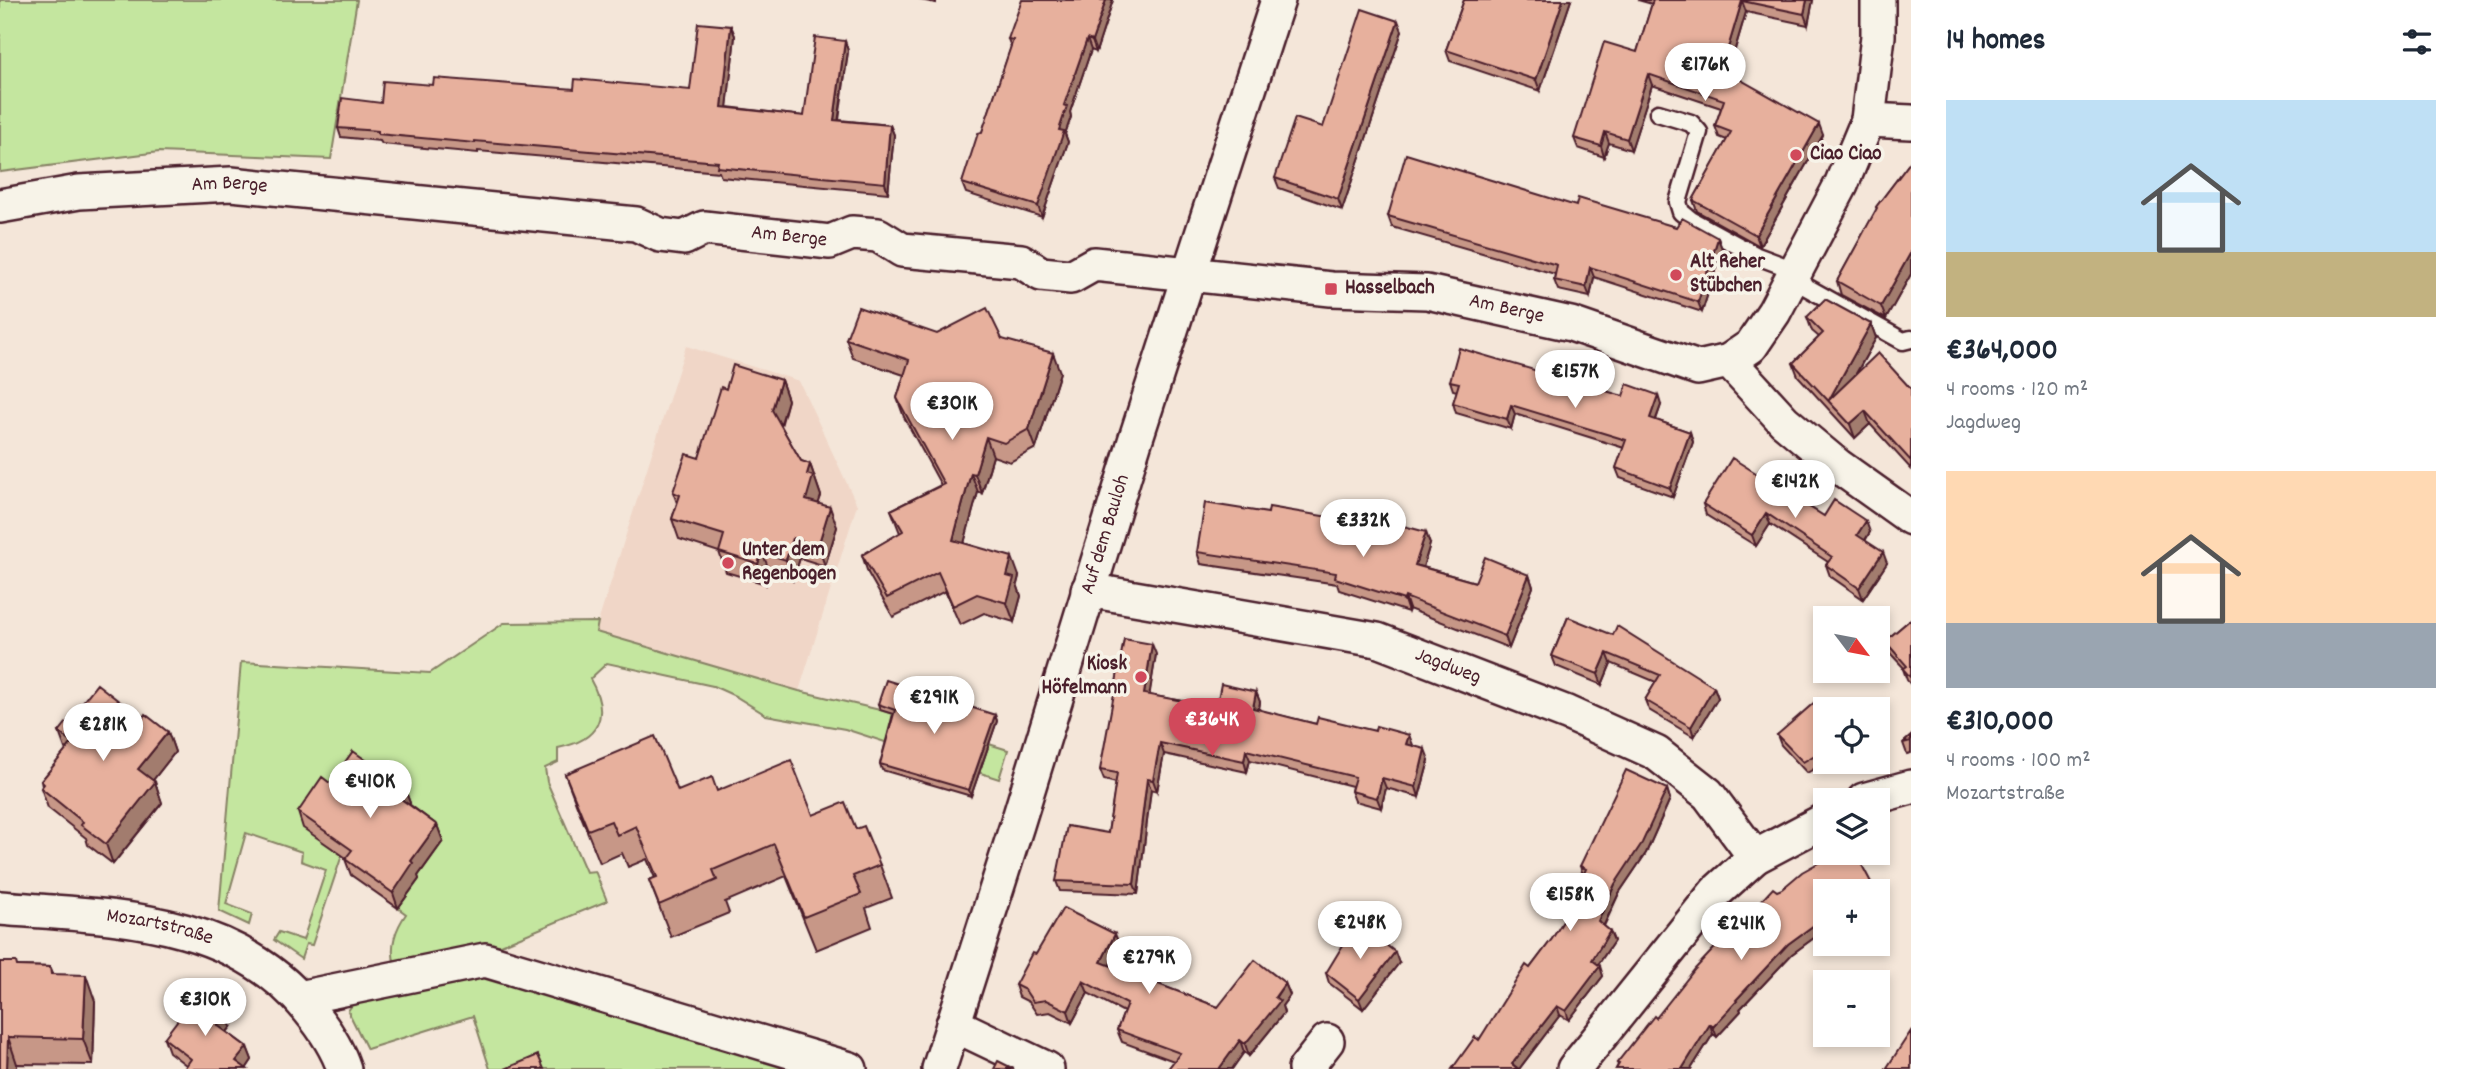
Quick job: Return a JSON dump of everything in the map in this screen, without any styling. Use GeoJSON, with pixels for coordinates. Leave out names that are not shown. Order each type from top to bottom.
{"type":"FeatureCollection","features":[{"type":"Feature","properties":{"kind":"street","name":"Auf dem Bauloh"},"geometry":{"type":"LineString","coordinates":[[939,1069],[1088,590],[1278,0]]}},
{"type":"Feature","properties":{"kind":"street"},"geometry":{"type":"LineString","coordinates":[[1878,0],[1878,36],[1868,120],[1841,185],[1774,312],[1751,346],[1729,361],[1784,421],[1838,466],[1911,518]]}},
{"type":"Feature","properties":{"kind":"street"},"geometry":{"type":"LineString","coordinates":[[1868,120],[1911,122]]}},
{"type":"Feature","properties":{"kind":"street","name":"Am Berge"},"geometry":{"type":"LineString","coordinates":[[0,206],[79,192],[232,184],[636,223],[660,235],[684,238],[704,228],[830,242],[852,233],[878,235],[902,250],[1021,261],[1041,274],[1071,277],[1094,264],[1331,289],[1427,292],[1571,324],[1698,368],[1729,361]]}},
{"type":"Feature","properties":{"kind":"street","name":"Jagdweg"},"geometry":{"type":"LineString","coordinates":[[1088,590],[1377,640],[1567,713],[1656,753],[1708,794],[1755,857]]}},
{"type":"Feature","properties":{"kind":"street"},"geometry":{"type":"LineString","coordinates":[[1890,793],[1911,787]]}},
{"type":"Feature","properties":{"kind":"street"},"geometry":{"type":"LineString","coordinates":[[1574,1069],[1716,892],[1755,857],[1813,826]]}},
{"type":"Feature","properties":{"kind":"street","name":"Mozartstraße"},"geometry":{"type":"LineString","coordinates":[[0,908],[119,918],[170,927],[214,941],[251,958],[275,974],[299,998],[321,1025],[344,1069]]}},
{"type":"Feature","properties":{"kind":"street"},"geometry":{"type":"LineString","coordinates":[[299,998],[485,960],[850,1069]]}},
{"type":"Feature","properties":{"kind":"street"},"geometry":{"type":"LineString","coordinates":[[953,1024],[1047,1069]]}},
{"type":"Feature","properties":{"kind":"street"},"geometry":{"type":"LineString","coordinates":[[1305,1069],[1327,1041]]}},
{"type":"Feature","properties":{"kind":"lane"},"geometry":{"type":"LineString","coordinates":[[1658,113],[1691,123],[1699,132],[1678,202],[1681,212],[1691,220],[1794,275],[1903,341],[1911,340]]}},
{"type":"Feature","properties":{"kind":"shaded area","name":"Unter dem Regenbogen"},"geometry":{"type":"Polygon","coordinates":[[[686,346],[799,381],[857,505],[799,691],[595,632],[686,346]]]}},
{"type":"Feature","properties":{"kind":"green space"},"geometry":{"type":"Polygon","coordinates":[[[0,0],[357,0],[331,159],[159,152],[0,172],[0,0]]]}},
{"type":"Feature","properties":{"kind":"green space"},"geometry":{"type":"Polygon","coordinates":[[[598,622],[596,632],[799,691],[880,710],[1008,750],[999,779],[845,729],[766,715],[713,686],[607,663],[590,679],[600,704],[597,724],[583,739],[558,748],[558,762],[545,768],[547,782],[586,872],[595,871],[607,901],[484,952],[395,964],[394,938],[406,914],[398,908],[418,879],[403,812],[409,802],[342,855],[312,945],[306,944],[301,959],[274,940],[279,932],[303,940],[326,870],[301,861],[302,852],[246,833],[226,904],[252,914],[249,925],[219,911],[241,662],[430,673],[504,623],[598,622]]]}},
{"type":"Feature","properties":{"kind":"green space"},"geometry":{"type":"Polygon","coordinates":[[[480,969],[824,1069],[490,1069],[473,1016],[367,1049],[348,1011],[360,993],[480,969]]]}},
{"type":"Feature","properties":{"kind":"building"},"geometry":{"type":"Polygon","coordinates":[[[1022,0],[1106,0],[1092,41],[1087,39],[1064,105],[1067,106],[1059,130],[1064,131],[1038,206],[962,183],[1013,40],[1008,39],[1022,0]]]}},
{"type":"Feature","properties":{"kind":"building"},"geometry":{"type":"Polygon","coordinates":[[[1464,0],[1563,0],[1536,80],[1446,50],[1464,0]]]}},
{"type":"Feature","properties":{"kind":"building"},"geometry":{"type":"Polygon","coordinates":[[[1653,0],[1807,0],[1804,14],[1742,1],[1722,68],[1718,67],[1819,124],[1756,235],[1693,200],[1731,132],[1715,126],[1724,100],[1648,74],[1627,139],[1605,132],[1601,146],[1574,138],[1604,42],[1637,52],[1653,0]]]}},
{"type":"Feature","properties":{"kind":"building"},"geometry":{"type":"Polygon","coordinates":[[[1362,9],[1398,21],[1338,199],[1275,178],[1295,118],[1323,127],[1362,9]]]}},
{"type":"Feature","properties":{"kind":"building"},"geometry":{"type":"Polygon","coordinates":[[[698,23],[731,26],[722,107],[804,116],[815,37],[845,41],[834,120],[890,125],[885,183],[717,167],[718,162],[475,143],[338,128],[342,98],[381,103],[383,81],[433,85],[434,78],[574,89],[575,79],[690,90],[698,23]]]}},
{"type":"Feature","properties":{"kind":"building"},"geometry":{"type":"Polygon","coordinates":[[[1406,154],[1576,206],[1578,198],[1676,227],[1682,218],[1718,238],[1698,302],[1590,267],[1586,287],[1554,280],[1557,265],[1388,216],[1406,154]]]}},
{"type":"Feature","properties":{"kind":"building"},"geometry":{"type":"Polygon","coordinates":[[[1911,161],[1911,252],[1881,306],[1837,281],[1876,207],[1911,161]]]}},
{"type":"Feature","properties":{"kind":"building"},"geometry":{"type":"Polygon","coordinates":[[[1825,299],[1871,324],[1829,400],[1878,353],[1911,389],[1911,461],[1865,411],[1850,424],[1793,363],[1823,333],[1807,317],[1825,299]]]}},
{"type":"Feature","properties":{"kind":"building"},"geometry":{"type":"Polygon","coordinates":[[[858,307],[937,334],[987,308],[1002,339],[1053,353],[1029,429],[1004,443],[986,437],[975,474],[971,473],[953,540],[1012,557],[1007,576],[1014,578],[1007,603],[977,594],[953,606],[938,572],[887,598],[862,555],[903,531],[891,510],[944,484],[897,398],[909,360],[846,339],[858,307]]]}},
{"type":"Feature","properties":{"kind":"building"},"geometry":{"type":"Polygon","coordinates":[[[1459,348],[1623,396],[1627,384],[1658,395],[1650,418],[1690,432],[1670,488],[1616,468],[1626,440],[1511,405],[1507,419],[1453,403],[1459,383],[1450,381],[1459,348]]]}},
{"type":"Feature","properties":{"kind":"building"},"geometry":{"type":"Polygon","coordinates":[[[733,365],[781,380],[772,410],[801,461],[810,464],[807,474],[813,476],[806,500],[830,507],[818,546],[793,538],[786,560],[762,552],[758,564],[719,552],[724,535],[672,519],[680,495],[673,492],[686,454],[699,458],[721,387],[726,389],[733,365]]]}},
{"type":"Feature","properties":{"kind":"building"},"geometry":{"type":"Polygon","coordinates":[[[1732,458],[1824,516],[1834,500],[1866,521],[1857,535],[1883,552],[1859,588],[1826,565],[1832,557],[1766,513],[1752,535],[1703,504],[1732,458]]]}},
{"type":"Feature","properties":{"kind":"building"},"geometry":{"type":"Polygon","coordinates":[[[1205,503],[1268,513],[1269,507],[1352,521],[1355,513],[1426,532],[1415,565],[1475,582],[1485,557],[1529,575],[1505,636],[1405,597],[1404,600],[1335,578],[1336,573],[1197,552],[1205,503]]]}},
{"type":"Feature","properties":{"kind":"building"},"geometry":{"type":"Polygon","coordinates":[[[1568,617],[1613,635],[1617,626],[1714,687],[1691,727],[1645,700],[1660,675],[1607,653],[1598,674],[1552,656],[1568,617]]]}},
{"type":"Feature","properties":{"kind":"building"},"geometry":{"type":"Polygon","coordinates":[[[1911,619],[1911,678],[1903,669],[1907,666],[1890,647],[1890,637],[1911,619]]]}},
{"type":"Feature","properties":{"kind":"building"},"geometry":{"type":"Polygon","coordinates":[[[1124,639],[1152,644],[1144,694],[1200,704],[1201,700],[1217,704],[1221,684],[1256,692],[1253,708],[1316,724],[1318,717],[1375,731],[1376,726],[1409,735],[1406,744],[1425,749],[1416,787],[1382,778],[1377,798],[1351,791],[1355,777],[1246,750],[1244,761],[1160,743],[1153,780],[1147,779],[1134,884],[1056,881],[1067,826],[1108,833],[1117,773],[1100,770],[1124,639]]]}},
{"type":"Feature","properties":{"kind":"building"},"geometry":{"type":"Polygon","coordinates":[[[886,680],[995,715],[969,790],[880,764],[895,710],[878,704],[886,680]]]}},
{"type":"Feature","properties":{"kind":"building"},"geometry":{"type":"Polygon","coordinates":[[[97,684],[142,719],[145,714],[168,732],[138,769],[155,782],[106,844],[41,788],[44,784],[41,781],[72,743],[59,732],[97,684]]]}},
{"type":"Feature","properties":{"kind":"building"},"geometry":{"type":"Polygon","coordinates":[[[1813,704],[1813,756],[1803,762],[1777,735],[1813,704]]]}},
{"type":"Feature","properties":{"kind":"building"},"geometry":{"type":"Polygon","coordinates":[[[655,736],[678,791],[712,777],[717,791],[791,760],[813,815],[845,802],[856,829],[864,826],[880,865],[853,876],[861,894],[804,917],[774,844],[713,870],[717,880],[659,905],[649,880],[657,877],[636,826],[617,835],[611,821],[588,830],[565,774],[655,736]]]}},
{"type":"Feature","properties":{"kind":"building"},"geometry":{"type":"Polygon","coordinates":[[[353,751],[404,787],[397,796],[437,825],[411,861],[413,863],[393,893],[345,859],[352,850],[298,812],[322,777],[330,783],[353,751]]]}},
{"type":"Feature","properties":{"kind":"building"},"geometry":{"type":"Polygon","coordinates":[[[1626,770],[1667,789],[1642,843],[1615,884],[1598,921],[1610,931],[1592,960],[1600,966],[1566,1011],[1557,1006],[1512,1064],[1518,1069],[1452,1069],[1475,1037],[1479,1040],[1526,965],[1530,968],[1552,939],[1583,889],[1578,886],[1586,869],[1580,866],[1626,770]]]}},
{"type":"Feature","properties":{"kind":"building"},"geometry":{"type":"Polygon","coordinates":[[[1815,865],[1862,865],[1869,879],[1813,879],[1813,926],[1788,944],[1713,1027],[1710,1024],[1682,1069],[1616,1069],[1619,1064],[1617,1063],[1654,1016],[1656,1018],[1695,969],[1738,923],[1740,924],[1773,888],[1777,891],[1782,889],[1815,865]]]}},
{"type":"Feature","properties":{"kind":"building"},"geometry":{"type":"Polygon","coordinates":[[[1063,908],[1115,934],[1101,962],[1218,1007],[1255,960],[1285,983],[1275,997],[1280,1001],[1245,1044],[1240,1040],[1219,1069],[1168,1069],[1180,1053],[1117,1030],[1127,1004],[1083,981],[1068,1011],[1046,1000],[1033,1002],[1025,990],[1015,985],[1032,953],[1036,954],[1063,908]]]}},
{"type":"Feature","properties":{"kind":"building"},"geometry":{"type":"Polygon","coordinates":[[[1357,922],[1395,952],[1359,999],[1326,973],[1357,922]]]}},
{"type":"Feature","properties":{"kind":"building"},"geometry":{"type":"Polygon","coordinates":[[[0,962],[16,962],[17,966],[50,967],[51,974],[86,975],[83,1039],[8,1037],[7,1069],[0,1069],[0,962]]]}},
{"type":"Feature","properties":{"kind":"building"},"geometry":{"type":"Polygon","coordinates":[[[199,992],[226,1013],[217,1025],[247,1047],[236,1061],[247,1069],[184,1069],[191,1059],[164,1038],[199,992]]]}},
{"type":"Feature","properties":{"kind":"building"},"geometry":{"type":"Polygon","coordinates":[[[1911,1031],[1911,1069],[1886,1069],[1911,1031]]]}},
{"type":"Feature","properties":{"kind":"building"},"geometry":{"type":"Polygon","coordinates":[[[538,1055],[544,1069],[505,1069],[538,1055]]]}},
{"type":"Feature","properties":{"kind":"building"},"geometry":{"type":"Polygon","coordinates":[[[998,1061],[1014,1069],[994,1069],[998,1061]]]}},
{"type":"Feature","properties":{"kind":"place","name":"Ciao Ciao"},"geometry":{"type":"Point","coordinates":[1796,155]}},
{"type":"Feature","properties":{"kind":"place","name":"Alt Reher Stübchen"},"geometry":{"type":"Point","coordinates":[1676,275]}},
{"type":"Feature","properties":{"kind":"place","name":"Hasselbach"},"geometry":{"type":"Point","coordinates":[1331,289]}},
{"type":"Feature","properties":{"kind":"place","name":"Unter dem Regenbogen"},"geometry":{"type":"Point","coordinates":[728,563]}},
{"type":"Feature","properties":{"kind":"place","name":"Kiosk Höfelmann"},"geometry":{"type":"Point","coordinates":[1141,677]}}]}
